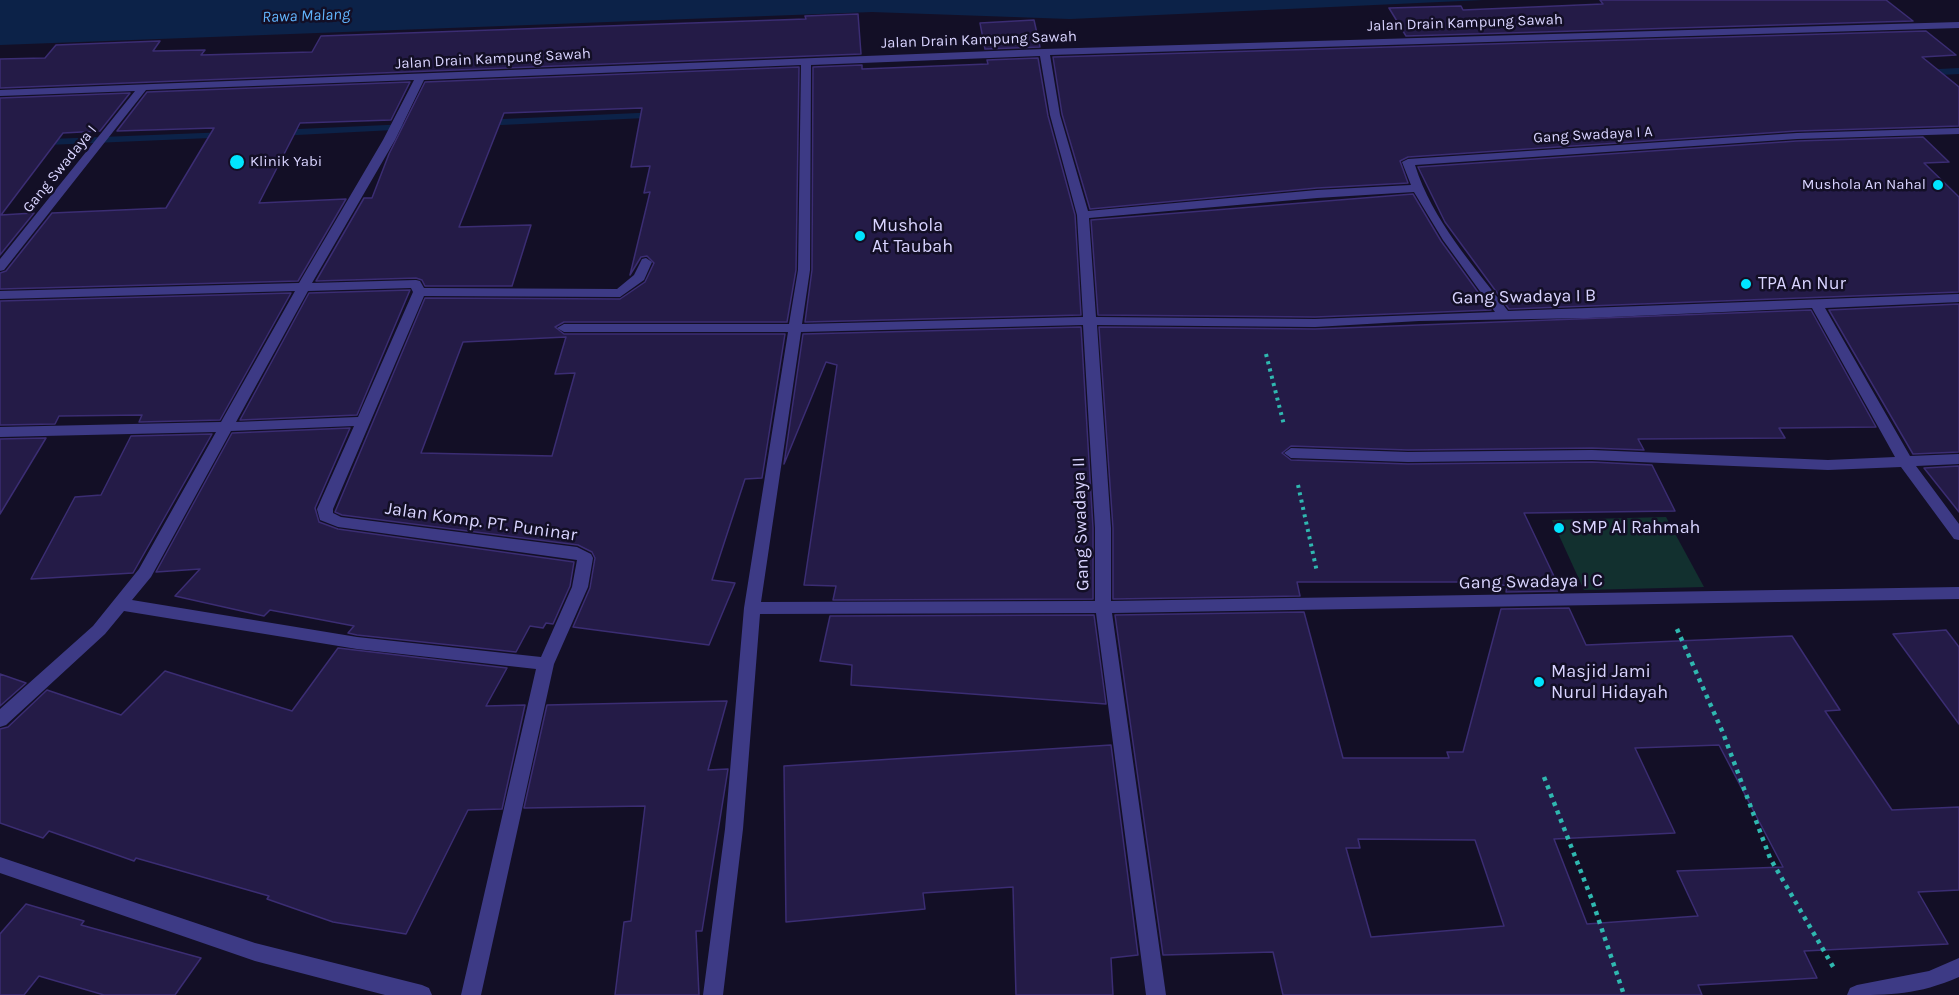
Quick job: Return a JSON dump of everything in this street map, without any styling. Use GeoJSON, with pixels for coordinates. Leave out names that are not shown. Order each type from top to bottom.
{"type":"FeatureCollection","features":[{"type":"Feature","properties":{"kind":"street","name":"Jalan Drain Kampung Sawah"},"geometry":{"type":"LineString","coordinates":[[0,93],[1044,52],[1959,25]]}},
{"type":"Feature","properties":{"kind":"street","name":"Gang Swadaya II"},"geometry":{"type":"LineString","coordinates":[[1044,52],[1055,115],[1083,215],[1103,528],[1103,608],[1156,995]]}},
{"type":"Feature","properties":{"kind":"street"},"geometry":{"type":"LineString","coordinates":[[713,995],[734,828],[752,608],[804,270],[807,61]]}},
{"type":"Feature","properties":{"kind":"street"},"geometry":{"type":"LineString","coordinates":[[0,720],[99,630],[145,573],[304,286],[389,140],[420,78]]}},
{"type":"Feature","properties":{"kind":"street","name":"Gang Swadaya I"},"geometry":{"type":"LineString","coordinates":[[0,267],[142,89]]}},
{"type":"Feature","properties":{"kind":"street","name":"Gang Swadaya I A"},"geometry":{"type":"LineString","coordinates":[[1503,314],[1461,257],[1417,188],[1408,164],[1418,160],[1797,136],[1959,131]]}},
{"type":"Feature","properties":{"kind":"street"},"geometry":{"type":"LineString","coordinates":[[1083,215],[1317,194],[1417,188]]}},
{"type":"Feature","properties":{"kind":"street"},"geometry":{"type":"LineString","coordinates":[[0,295],[304,286],[620,293],[640,277],[646,262]]}},
{"type":"Feature","properties":{"kind":"street","name":"Jalan Komp. PT. Puninar"},"geometry":{"type":"LineString","coordinates":[[414,287],[363,421],[325,509],[325,516],[330,520],[577,554],[585,558],[580,587],[546,664],[471,995]]}},
{"type":"Feature","properties":{"kind":"street","name":"Gang Swadaya I B"},"geometry":{"type":"LineString","coordinates":[[564,328],[795,328],[1089,321],[1315,323],[1959,298]]}},
{"type":"Feature","properties":{"kind":"street"},"geometry":{"type":"LineString","coordinates":[[1817,305],[1905,461],[1959,535]]}},
{"type":"Feature","properties":{"kind":"street"},"geometry":{"type":"LineString","coordinates":[[0,432],[225,427],[363,421]]}},
{"type":"Feature","properties":{"kind":"street"},"geometry":{"type":"LineString","coordinates":[[1291,453],[1408,457],[1592,455],[1828,465],[1959,459]]}},
{"type":"Feature","properties":{"kind":"street","name":"Gang Swadaya I C"},"geometry":{"type":"LineString","coordinates":[[752,608],[1103,608],[1959,593]]}},
{"type":"Feature","properties":{"kind":"street"},"geometry":{"type":"LineString","coordinates":[[119,604],[357,643],[546,664]]}},
{"type":"Feature","properties":{"kind":"street"},"geometry":{"type":"LineString","coordinates":[[0,865],[255,952],[422,995]]}},
{"type":"Feature","properties":{"kind":"street"},"geometry":{"type":"LineString","coordinates":[[1857,995],[1931,980],[1959,967]]}},
{"type":"Feature","properties":{"kind":"path"},"geometry":{"type":"LineString","coordinates":[[1663,599],[1723,733],[1770,858],[1838,976]]}},
{"type":"Feature","properties":{"kind":"path"},"geometry":{"type":"LineString","coordinates":[[1544,777],[1592,900],[1624,995]]}},
{"type":"Feature","properties":{"kind":"green space"},"geometry":{"type":"Polygon","coordinates":[[[1666,517],[1704,587],[1584,590],[1552,520],[1666,517]]]}},
{"type":"Feature","properties":{"kind":"water","name":"Rawa Malang"},"geometry":{"type":"Polygon","coordinates":[[[0,0],[1483,0],[1070,19],[872,12],[0,45],[0,0]]]}},
{"type":"Feature","properties":{"kind":"building"},"geometry":{"type":"Polygon","coordinates":[[[1600,0],[1886,0],[1913,21],[1406,36],[1389,8],[1461,6],[1463,10],[1603,4],[1600,0]]]}},
{"type":"Feature","properties":{"kind":"building"},"geometry":{"type":"Polygon","coordinates":[[[858,14],[861,54],[0,88],[0,59],[45,58],[56,45],[160,41],[153,51],[205,50],[201,55],[312,52],[321,36],[806,19],[805,16],[858,14]]]}},
{"type":"Feature","properties":{"kind":"building"},"geometry":{"type":"Polygon","coordinates":[[[1034,20],[1040,47],[985,49],[980,23],[1034,20]]]}},
{"type":"Feature","properties":{"kind":"building"},"geometry":{"type":"Polygon","coordinates":[[[1926,31],[1956,55],[1922,57],[1959,87],[1959,126],[1797,131],[1408,157],[1400,161],[1408,183],[1317,188],[1090,209],[1062,114],[1053,57],[1926,31]]]}},
{"type":"Feature","properties":{"kind":"building"},"geometry":{"type":"Polygon","coordinates":[[[1038,58],[1048,116],[1075,215],[1081,315],[805,322],[812,270],[813,67],[862,65],[862,69],[988,64],[987,60],[1038,58]]]}},
{"type":"Feature","properties":{"kind":"building"},"geometry":{"type":"Polygon","coordinates":[[[799,67],[796,270],[787,322],[564,322],[555,327],[564,334],[785,334],[762,478],[745,479],[712,580],[735,583],[709,645],[573,627],[590,588],[595,558],[592,552],[578,545],[342,515],[335,512],[425,298],[620,299],[645,282],[654,263],[647,256],[641,257],[630,275],[650,192],[644,193],[650,166],[631,167],[642,108],[504,113],[459,227],[531,225],[512,286],[425,286],[422,280],[416,278],[316,281],[364,198],[372,198],[389,154],[425,82],[799,67]],[[566,337],[463,342],[421,453],[552,456],[575,373],[555,374],[566,337]]]}},
{"type":"Feature","properties":{"kind":"building"},"geometry":{"type":"Polygon","coordinates":[[[410,82],[391,120],[300,123],[259,203],[346,199],[298,281],[0,289],[0,273],[6,271],[52,213],[166,208],[214,128],[117,131],[147,92],[410,82]]]}},
{"type":"Feature","properties":{"kind":"building"},"geometry":{"type":"Polygon","coordinates":[[[130,93],[100,131],[63,133],[1,215],[34,213],[0,255],[0,98],[130,93]]]}},
{"type":"Feature","properties":{"kind":"building"},"geometry":{"type":"Polygon","coordinates":[[[1923,137],[1949,162],[1924,163],[1959,197],[1959,292],[1509,309],[1445,222],[1418,167],[1797,141],[1923,137]]]}},
{"type":"Feature","properties":{"kind":"building"},"geometry":{"type":"Polygon","coordinates":[[[1413,194],[1441,241],[1491,310],[1315,317],[1098,315],[1091,220],[1413,194]]]}},
{"type":"Feature","properties":{"kind":"building"},"geometry":{"type":"Polygon","coordinates":[[[410,290],[357,415],[240,420],[309,293],[410,290]]]}},
{"type":"Feature","properties":{"kind":"building"},"geometry":{"type":"Polygon","coordinates":[[[291,293],[220,420],[139,422],[142,415],[59,416],[55,424],[0,425],[0,301],[291,293]]]}},
{"type":"Feature","properties":{"kind":"building"},"geometry":{"type":"Polygon","coordinates":[[[1959,304],[1959,452],[1913,454],[1829,310],[1959,304]]]}},
{"type":"Feature","properties":{"kind":"building"},"geometry":{"type":"Polygon","coordinates":[[[1811,310],[1876,427],[1779,428],[1785,438],[1638,439],[1644,450],[1592,448],[1408,450],[1291,446],[1282,453],[1291,460],[1408,464],[1592,462],[1652,465],[1675,511],[1524,513],[1561,591],[1506,592],[1507,585],[1465,587],[1463,582],[1297,582],[1300,596],[1113,599],[1113,528],[1099,327],[1315,329],[1811,310]]]}},
{"type":"Feature","properties":{"kind":"building"},"geometry":{"type":"Polygon","coordinates":[[[1081,327],[1093,528],[1093,599],[833,600],[836,586],[804,585],[837,365],[826,362],[784,464],[803,334],[1081,327]]]}},
{"type":"Feature","properties":{"kind":"building"},"geometry":{"type":"Polygon","coordinates":[[[350,428],[315,508],[319,522],[338,529],[574,562],[570,586],[553,624],[546,623],[543,628],[530,626],[516,652],[357,635],[348,633],[354,626],[270,610],[264,616],[175,596],[200,569],[156,572],[232,433],[350,428]]]}},
{"type":"Feature","properties":{"kind":"building"},"geometry":{"type":"Polygon","coordinates":[[[212,434],[133,573],[31,579],[75,497],[101,495],[131,436],[212,434]]]}},
{"type":"Feature","properties":{"kind":"building"},"geometry":{"type":"Polygon","coordinates":[[[46,438],[0,514],[0,439],[46,438]]]}},
{"type":"Feature","properties":{"kind":"building"},"geometry":{"type":"Polygon","coordinates":[[[1959,466],[1959,512],[1924,468],[1959,466]]]}},
{"type":"Feature","properties":{"kind":"building"},"geometry":{"type":"Polygon","coordinates":[[[1569,608],[1586,645],[1792,636],[1840,710],[1825,711],[1892,810],[1959,807],[1959,890],[1918,892],[1948,944],[1804,951],[1817,978],[1698,985],[1702,995],[1283,995],[1273,952],[1163,955],[1115,615],[1304,612],[1343,758],[1449,758],[1447,752],[1463,752],[1501,609],[1569,608]],[[1719,745],[1635,748],[1675,833],[1554,839],[1587,924],[1698,916],[1677,871],[1783,867],[1719,745]],[[1358,839],[1360,848],[1346,848],[1371,937],[1504,926],[1475,840],[1358,839]]]}},
{"type":"Feature","properties":{"kind":"building"},"geometry":{"type":"Polygon","coordinates":[[[1094,615],[1106,704],[851,685],[852,665],[820,661],[830,616],[1094,615]]]}},
{"type":"Feature","properties":{"kind":"building"},"geometry":{"type":"Polygon","coordinates":[[[1946,630],[1959,647],[1959,724],[1893,634],[1946,630]]]}},
{"type":"Feature","properties":{"kind":"building"},"geometry":{"type":"Polygon","coordinates":[[[338,648],[507,668],[486,706],[525,705],[502,809],[468,810],[406,934],[333,922],[267,899],[269,896],[136,858],[134,861],[49,831],[43,838],[0,823],[0,729],[8,727],[47,690],[121,715],[165,671],[292,711],[338,648]]]}},
{"type":"Feature","properties":{"kind":"building"},"geometry":{"type":"Polygon","coordinates":[[[0,674],[26,683],[0,706],[0,674]]]}},
{"type":"Feature","properties":{"kind":"building"},"geometry":{"type":"Polygon","coordinates":[[[727,701],[708,770],[728,769],[702,931],[696,931],[699,995],[615,995],[624,922],[631,921],[645,806],[524,808],[547,705],[727,701]]]}},
{"type":"Feature","properties":{"kind":"building"},"geometry":{"type":"Polygon","coordinates":[[[1111,745],[1138,955],[1111,958],[1113,995],[1016,995],[1013,887],[923,893],[925,909],[786,922],[784,766],[1111,745]]]}},
{"type":"Feature","properties":{"kind":"building"},"geometry":{"type":"Polygon","coordinates":[[[26,904],[84,921],[81,925],[201,958],[175,995],[104,995],[39,976],[24,995],[0,995],[0,934],[26,904]]]}},
{"type":"Feature","properties":{"kind":"waterway"},"geometry":{"type":"LineString","coordinates":[[1920,73],[1959,71]]}},
{"type":"Feature","properties":{"kind":"waterway"},"geometry":{"type":"LineString","coordinates":[[481,123],[661,115]]}},
{"type":"Feature","properties":{"kind":"waterway"},"geometry":{"type":"LineString","coordinates":[[277,133],[409,127]]}},
{"type":"Feature","properties":{"kind":"waterway"},"geometry":{"type":"LineString","coordinates":[[0,144],[229,135]]}},
{"type":"Feature","properties":{"kind":"place","name":"Klinik Yabi"},"geometry":{"type":"Point","coordinates":[237,162]}},
{"type":"Feature","properties":{"kind":"place","name":"Mushola An Nahal"},"geometry":{"type":"Point","coordinates":[1938,185]}},
{"type":"Feature","properties":{"kind":"place","name":"Mushola At Taubah"},"geometry":{"type":"Point","coordinates":[860,236]}},
{"type":"Feature","properties":{"kind":"place","name":"TPA An Nur"},"geometry":{"type":"Point","coordinates":[1746,284]}},
{"type":"Feature","properties":{"kind":"place","name":"SMP Al Rahmah"},"geometry":{"type":"Point","coordinates":[1559,528]}},
{"type":"Feature","properties":{"kind":"place","name":"Masjid Jami Nurul Hidayah"},"geometry":{"type":"Point","coordinates":[1539,682]}}]}
